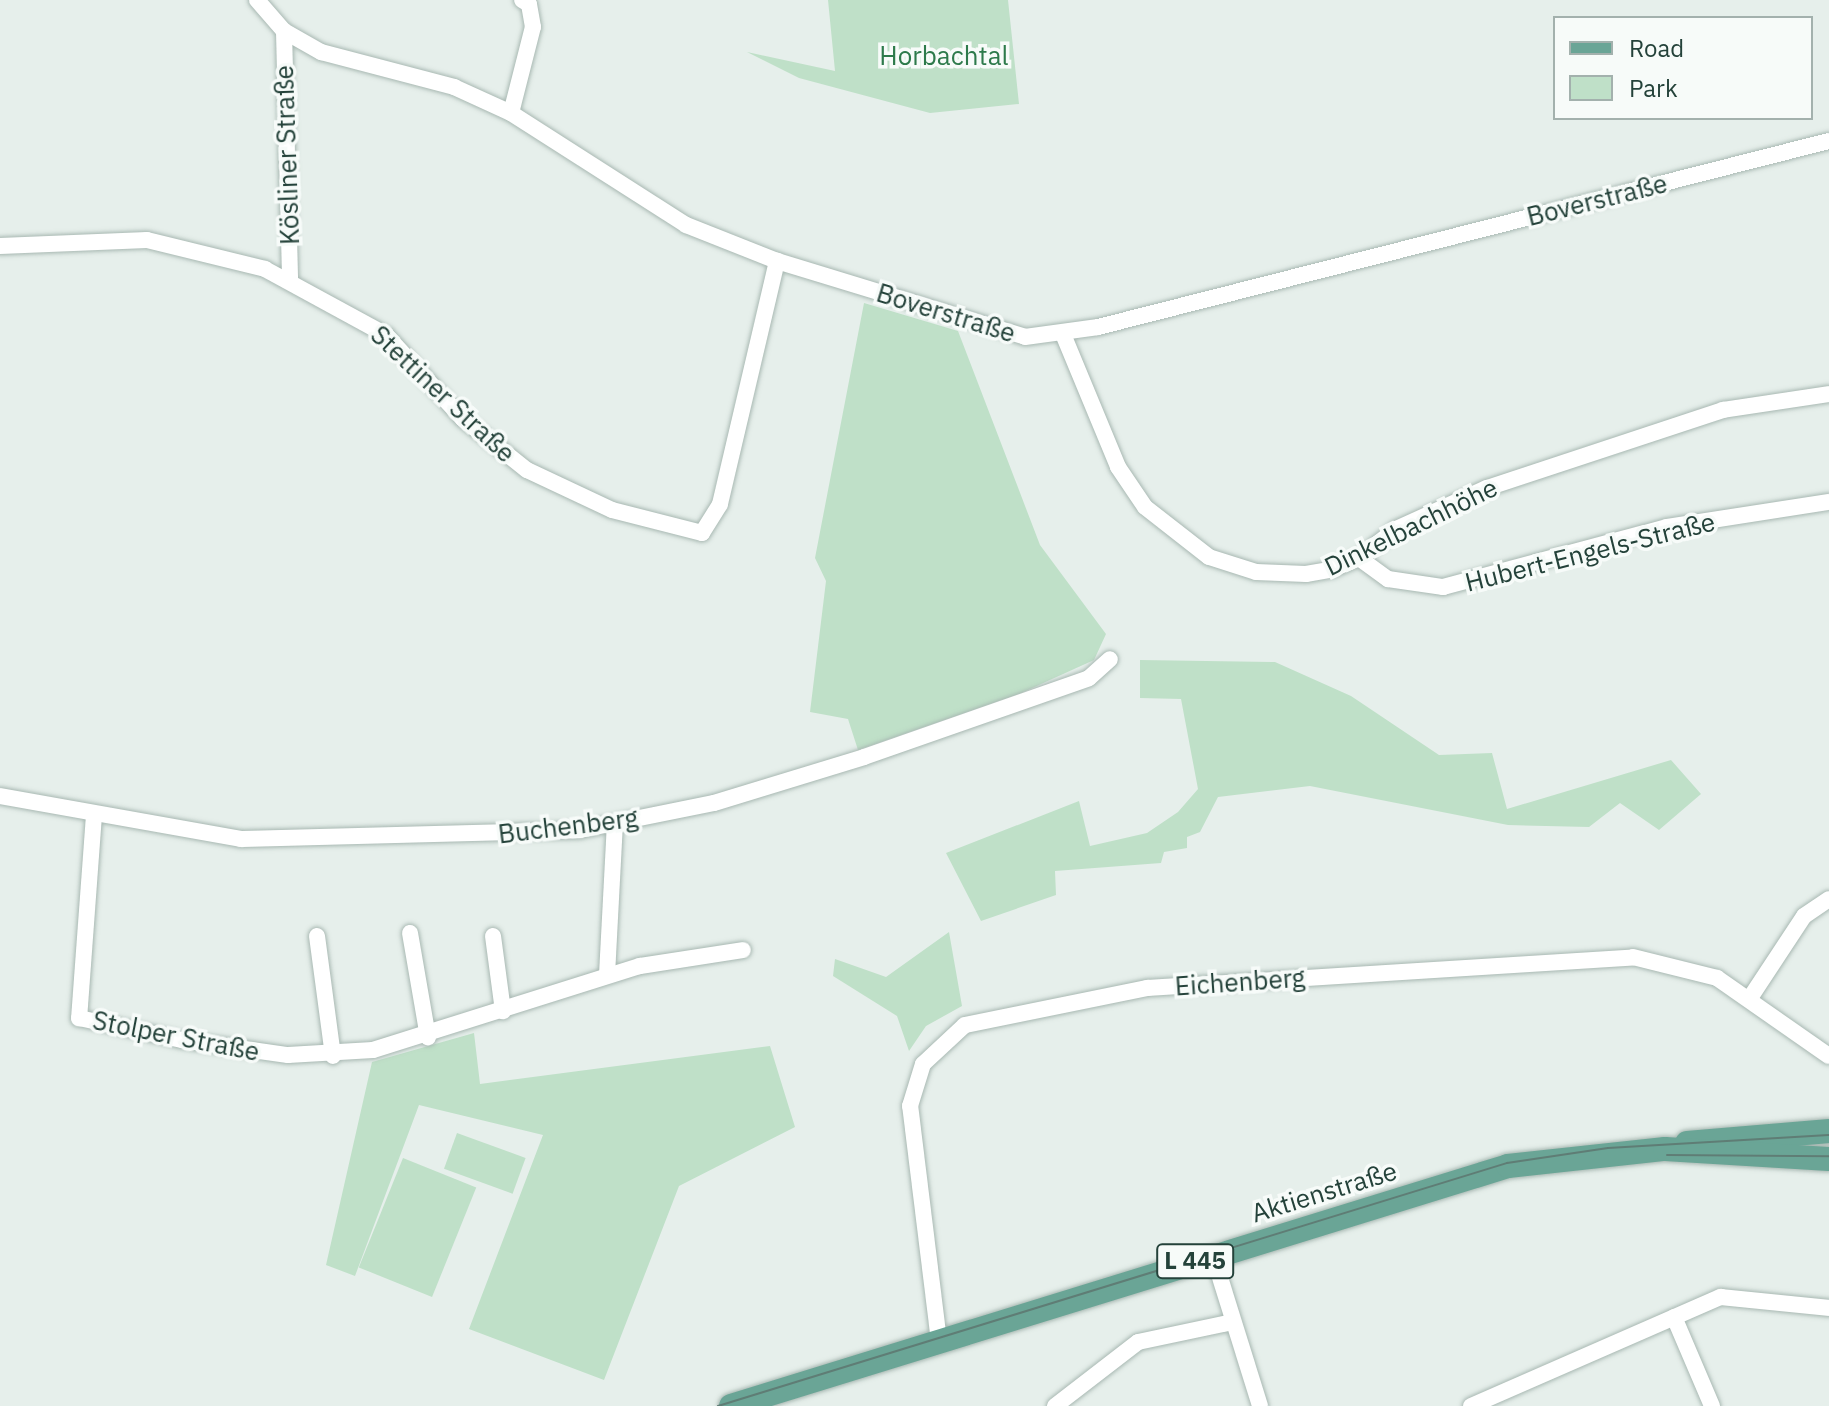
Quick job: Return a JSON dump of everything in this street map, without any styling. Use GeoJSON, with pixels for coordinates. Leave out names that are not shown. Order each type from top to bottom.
{"type":"FeatureCollection","features":[{"type":"Feature","properties":{"kind":"main road","name":"Aktienstraße"},"geometry":{"type":"LineString","coordinates":[[731,1406],[1508,1166],[1665,1149],[1720,1137],[1829,1131]]}},
{"type":"Feature","properties":{"kind":"main road","name":"Aktienstraße"},"geometry":{"type":"LineString","coordinates":[[1665,1149],[1829,1159]]}},
{"type":"Feature","properties":{"kind":"street","name":"Boverstraße"},"geometry":{"type":"LineString","coordinates":[[257,0],[284,31],[321,52],[454,87],[511,113],[686,225],[777,261],[1011,336],[1063,334],[1829,141]]}},
{"type":"Feature","properties":{"kind":"street"},"geometry":{"type":"LineString","coordinates":[[511,113],[533,27],[529,4],[522,0]]}},
{"type":"Feature","properties":{"kind":"street","name":"Kösliner Straße"},"geometry":{"type":"LineString","coordinates":[[284,31],[290,279]]}},
{"type":"Feature","properties":{"kind":"street","name":"Stettiner Straße"},"geometry":{"type":"LineString","coordinates":[[0,246],[147,240],[215,253],[290,279],[386,335],[463,419],[527,470],[601,506],[702,533],[720,504],[777,261]]}},
{"type":"Feature","properties":{"kind":"street","name":"Dinkelbachhöhe"},"geometry":{"type":"LineString","coordinates":[[1063,334],[1126,482],[1176,534],[1209,557],[1256,572],[1322,572],[1359,558],[1396,529],[1487,488],[1723,410],[1829,394]]}},
{"type":"Feature","properties":{"kind":"street","name":"Hubert-Engels-Straße"},"geometry":{"type":"LineString","coordinates":[[1359,558],[1388,579],[1443,587],[1667,527],[1829,502]]}},
{"type":"Feature","properties":{"kind":"street","name":"Buchenberg"},"geometry":{"type":"LineString","coordinates":[[0,796],[241,839],[542,835],[714,803],[864,757],[1089,678],[1110,659]]}},
{"type":"Feature","properties":{"kind":"street","name":"Stolper Straße"},"geometry":{"type":"LineString","coordinates":[[94,815],[79,1018],[236,1050],[333,1056],[428,1037],[604,976],[743,950]]}},
{"type":"Feature","properties":{"kind":"street"},"geometry":{"type":"LineString","coordinates":[[604,976],[615,823]]}},
{"type":"Feature","properties":{"kind":"street"},"geometry":{"type":"LineString","coordinates":[[1750,998],[1804,916],[1829,899]]}},
{"type":"Feature","properties":{"kind":"street"},"geometry":{"type":"LineString","coordinates":[[410,933],[428,1037]]}},
{"type":"Feature","properties":{"kind":"street"},"geometry":{"type":"LineString","coordinates":[[317,936],[333,1056]]}},
{"type":"Feature","properties":{"kind":"street"},"geometry":{"type":"LineString","coordinates":[[493,936],[503,1011]]}},
{"type":"Feature","properties":{"kind":"street","name":"Eichenberg"},"geometry":{"type":"LineString","coordinates":[[939,1341],[910,1106],[923,1064],[965,1025],[1147,988],[1612,957],[1685,966],[1750,998],[1829,1056]]}},
{"type":"Feature","properties":{"kind":"street"},"geometry":{"type":"LineString","coordinates":[[1213,1255],[1260,1406]]}},
{"type":"Feature","properties":{"kind":"street"},"geometry":{"type":"LineString","coordinates":[[1471,1406],[1674,1317],[1730,1296],[1829,1308]]}},
{"type":"Feature","properties":{"kind":"street"},"geometry":{"type":"LineString","coordinates":[[1674,1317],[1712,1406]]}},
{"type":"Feature","properties":{"kind":"street"},"geometry":{"type":"LineString","coordinates":[[1055,1406],[1138,1342],[1233,1322]]}},
{"type":"Feature","properties":{"kind":"green space","name":"Horbachtal"},"geometry":{"type":"Polygon","coordinates":[[[828,0],[1008,0],[1019,104],[930,113],[799,78],[747,52],[835,71],[828,0]]]}},
{"type":"Feature","properties":{"kind":"green space"},"geometry":{"type":"Polygon","coordinates":[[[864,303],[958,331],[1040,545],[1106,634],[1094,660],[1019,694],[858,750],[848,719],[810,712],[826,581],[815,558],[864,303]]]}},
{"type":"Feature","properties":{"kind":"green space"},"geometry":{"type":"Polygon","coordinates":[[[1140,660],[1275,662],[1351,696],[1439,755],[1492,753],[1507,809],[1671,760],[1701,794],[1659,830],[1620,803],[1589,827],[1508,825],[1310,786],[1218,797],[1200,832],[1187,837],[1187,848],[1164,852],[1161,863],[1055,871],[1056,895],[981,921],[946,853],[1079,801],[1090,846],[1147,833],[1178,812],[1198,789],[1181,699],[1140,698],[1140,660]]]}},
{"type":"Feature","properties":{"kind":"green space"},"geometry":{"type":"Polygon","coordinates":[[[949,932],[962,1006],[926,1026],[909,1051],[897,1016],[833,976],[835,959],[886,977],[949,932]]]}},
{"type":"Feature","properties":{"kind":"green space"},"geometry":{"type":"Polygon","coordinates":[[[474,1033],[480,1084],[770,1046],[795,1127],[679,1186],[604,1380],[469,1329],[543,1135],[419,1105],[355,1276],[326,1265],[372,1062],[474,1033]]]}},
{"type":"Feature","properties":{"kind":"green space"},"geometry":{"type":"Polygon","coordinates":[[[457,1133],[526,1158],[513,1194],[444,1169],[457,1133]]]}},
{"type":"Feature","properties":{"kind":"green space"},"geometry":{"type":"Polygon","coordinates":[[[403,1158],[476,1188],[432,1297],[359,1267],[403,1158]]]}},
{"type":"Feature","properties":{"kind":"tram line"},"geometry":{"type":"LineString","coordinates":[[718,1406],[1507,1163],[1608,1148],[1829,1135]]}},
{"type":"Feature","properties":{"kind":"tram line"},"geometry":{"type":"LineString","coordinates":[[1667,1155],[1829,1156]]}}]}
